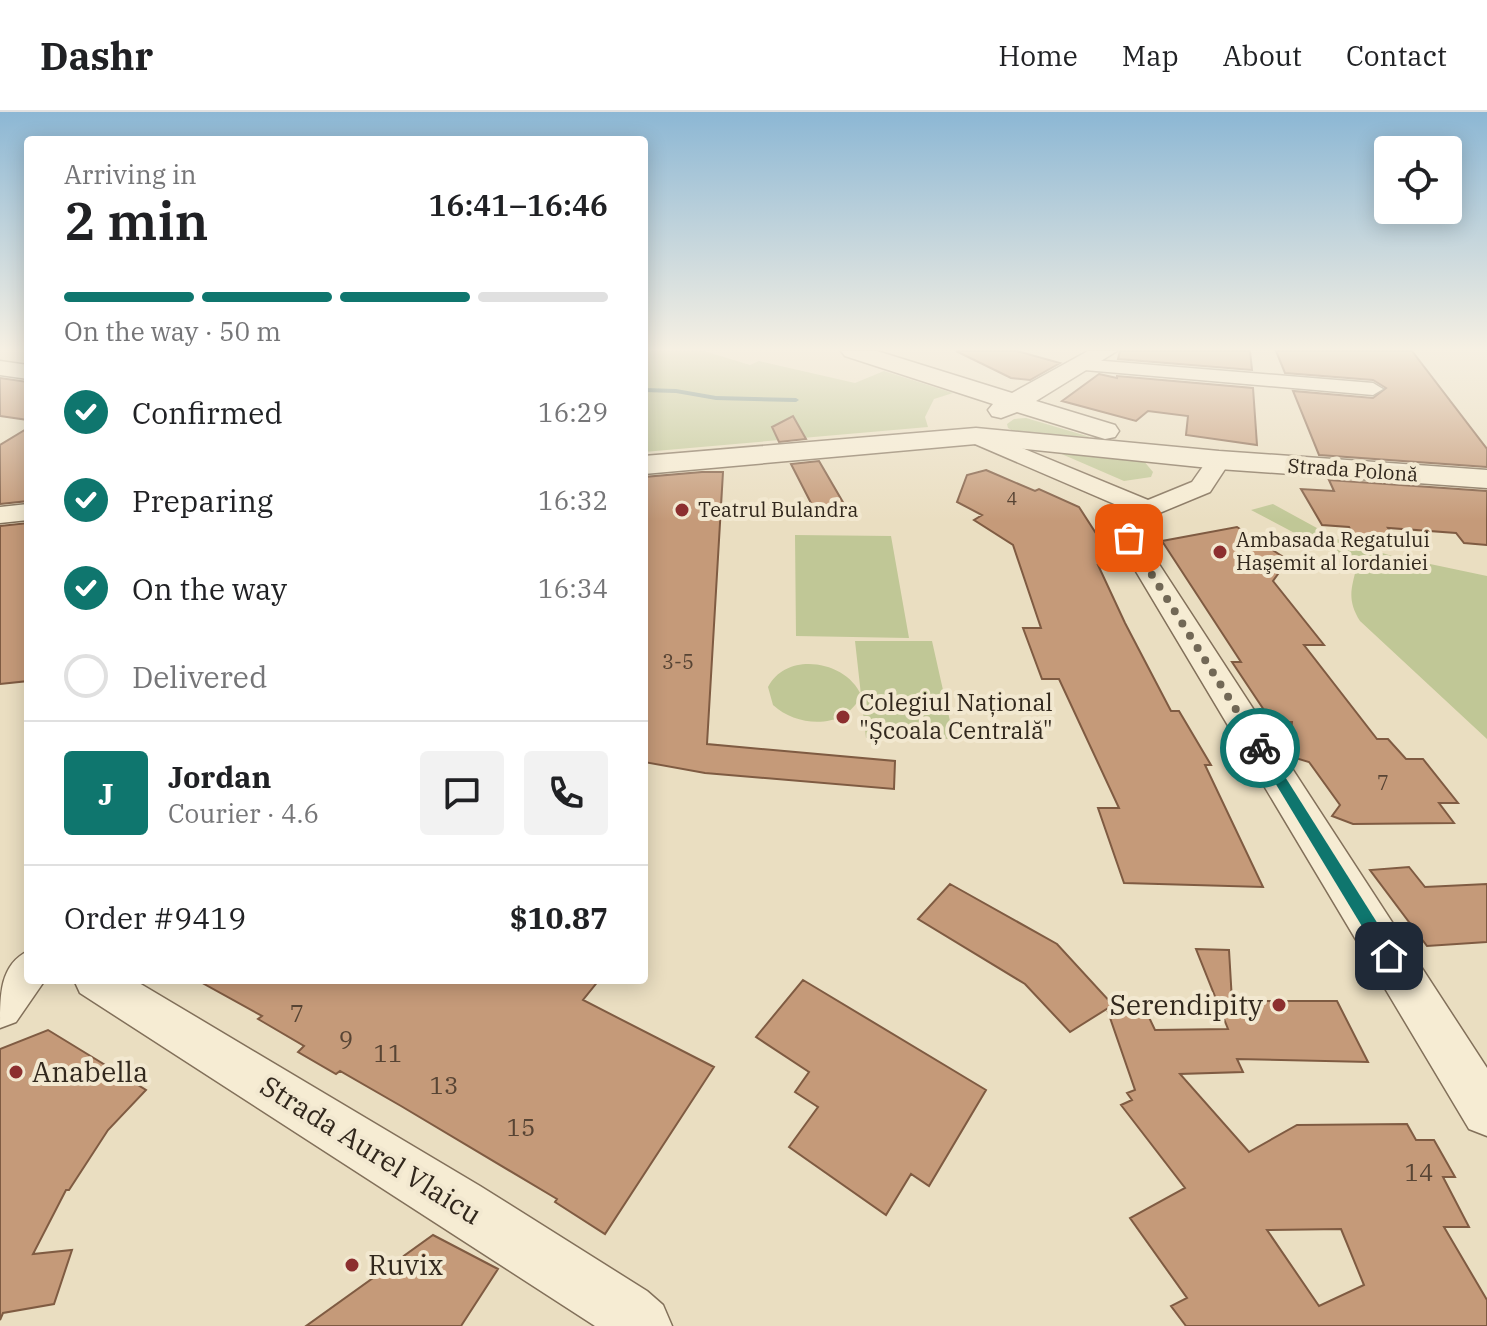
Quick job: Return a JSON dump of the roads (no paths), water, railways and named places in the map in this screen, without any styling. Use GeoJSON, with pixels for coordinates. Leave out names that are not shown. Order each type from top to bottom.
{"type":"FeatureCollection","features":[{"type":"Feature","properties":{"kind":"street"},"geometry":{"type":"LineString","coordinates":[[976,436],[979,426],[1005,408]]}},
{"type":"Feature","properties":{"kind":"street"},"geometry":{"type":"LineString","coordinates":[[1032,408],[1125,437],[1219,460]]}},
{"type":"Feature","properties":{"kind":"street"},"geometry":{"type":"LineString","coordinates":[[976,436],[1145,508]]}},
{"type":"Feature","properties":{"kind":"street"},"geometry":{"type":"LineString","coordinates":[[648,465],[976,436],[1219,460]]}},
{"type":"Feature","properties":{"kind":"street"},"geometry":{"type":"LineString","coordinates":[[1219,460],[1201,487],[1145,508],[1129,521],[1129,538],[1487,1112]]}},
{"type":"Feature","properties":{"kind":"street","name":"Strada Polonă"},"geometry":{"type":"LineString","coordinates":[[1219,460],[1487,479]]}},
{"type":"Feature","properties":{"kind":"street"},"geometry":{"type":"LineString","coordinates":[[0,515],[24,512]]}},
{"type":"Feature","properties":{"kind":"street"},"geometry":{"type":"LineString","coordinates":[[0,1008],[24,975]]}},
{"type":"Feature","properties":{"kind":"street","name":"Strada Aurel Vlaicu"},"geometry":{"type":"LineString","coordinates":[[102,984],[461,1205],[626,1312],[642,1326]]}},
{"type":"Feature","properties":{"kind":"place","name":"Teatrul Bulandra"},"geometry":{"type":"Point","coordinates":[682,510]}},
{"type":"Feature","properties":{"kind":"place","name":"Ambasada Regatului Haşemit al Iordaniei"},"geometry":{"type":"Point","coordinates":[1220,552]}},
{"type":"Feature","properties":{"kind":"place","name":"Colegiul Național \"Școala Centrală\""},"geometry":{"type":"Point","coordinates":[843,717]}},
{"type":"Feature","properties":{"kind":"place","name":"Serendipity"},"geometry":{"type":"Point","coordinates":[1279,1005]}},
{"type":"Feature","properties":{"kind":"place","name":"Anabella"},"geometry":{"type":"Point","coordinates":[16,1072]}},
{"type":"Feature","properties":{"kind":"place","name":"Ruvix"},"geometry":{"type":"Point","coordinates":[352,1265]}}]}
